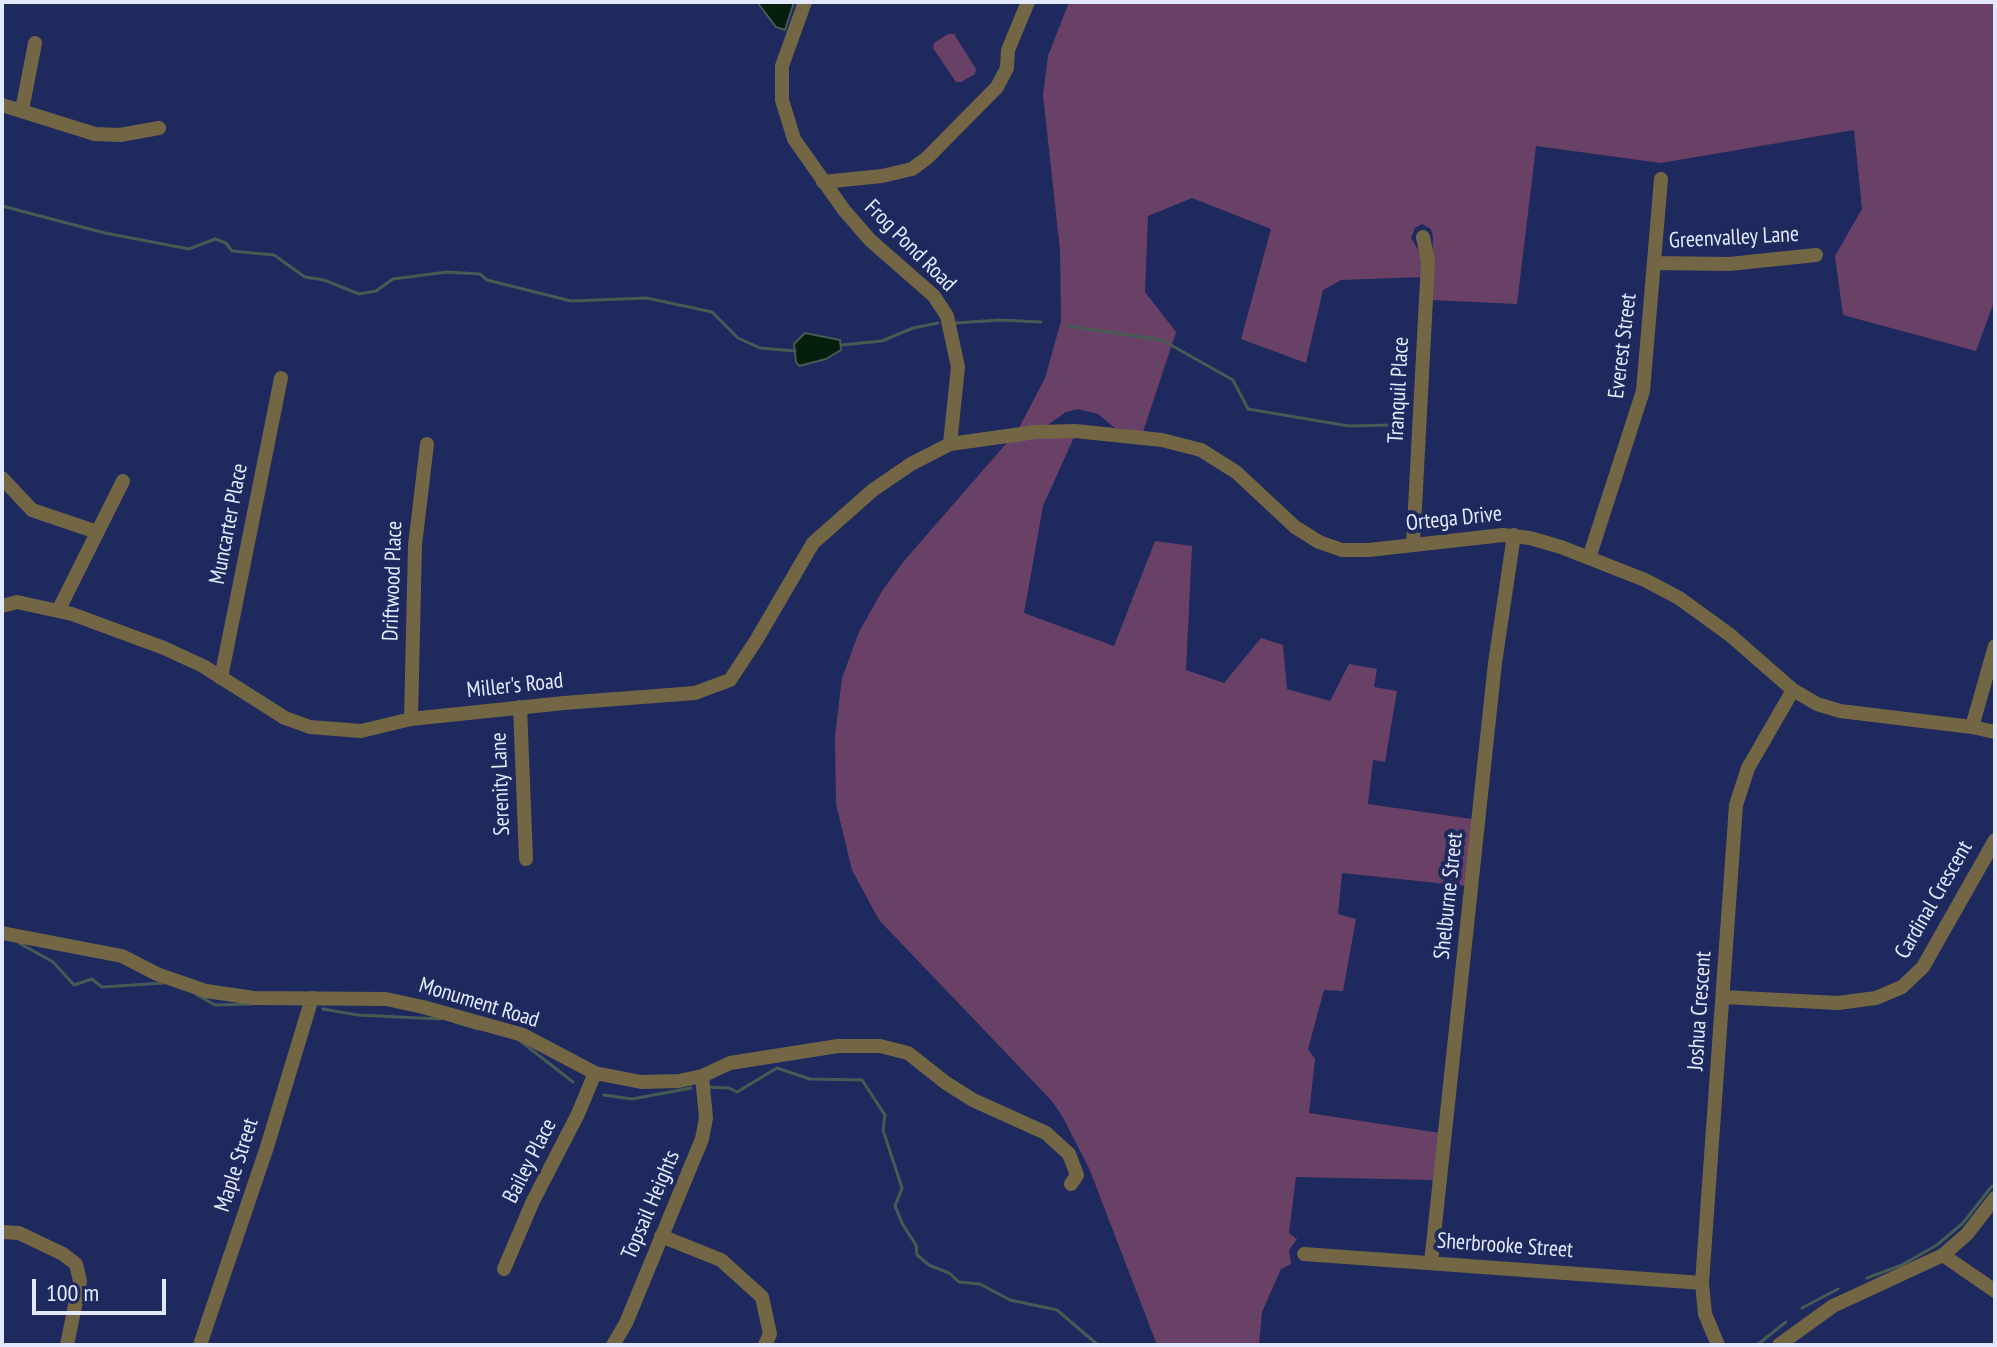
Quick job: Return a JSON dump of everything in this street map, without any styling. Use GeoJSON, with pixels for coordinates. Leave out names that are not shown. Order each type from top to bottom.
{"type":"FeatureCollection","features":[{"type":"Feature","properties":{"kind":"street","name":"Frog Pond Road"},"geometry":{"type":"LineString","coordinates":[[805,2],[782,66],[782,100],[794,139],[823,182],[870,240],[934,296],[947,316],[958,367],[950,444]]}},
{"type":"Feature","properties":{"kind":"street"},"geometry":{"type":"LineString","coordinates":[[823,182],[882,176],[912,169],[927,158],[997,87],[1007,68],[1008,50],[1028,2]]}},
{"type":"Feature","properties":{"kind":"street"},"geometry":{"type":"LineString","coordinates":[[22,110],[35,43]]}},
{"type":"Feature","properties":{"kind":"street"},"geometry":{"type":"LineString","coordinates":[[2,105],[95,134],[120,135],[159,128]]}},
{"type":"Feature","properties":{"kind":"street","name":"Everest Street"},"geometry":{"type":"LineString","coordinates":[[1589,558],[1642,398],[1661,179]]}},
{"type":"Feature","properties":{"kind":"street","name":"Tranquil Place"},"geometry":{"type":"LineString","coordinates":[[1413,545],[1428,261],[1423,237]]}},
{"type":"Feature","properties":{"kind":"street","name":"Greenvalley Lane"},"geometry":{"type":"LineString","coordinates":[[1654,263],[1729,264],[1816,255]]}},
{"type":"Feature","properties":{"kind":"street","name":"Muncarter Place"},"geometry":{"type":"LineString","coordinates":[[221,678],[281,378]]}},
{"type":"Feature","properties":{"kind":"street","name":"Ortega Drive"},"geometry":{"type":"LineString","coordinates":[[950,444],[1065,431],[1172,441],[1201,450],[1228,466],[1285,519],[1319,542],[1354,551],[1491,535],[1539,540],[1645,580],[1688,604],[1730,635],[1793,690],[1817,704],[1840,711],[1995,732]]}},
{"type":"Feature","properties":{"kind":"street","name":"Driftwood Place"},"geometry":{"type":"LineString","coordinates":[[411,719],[415,545],[427,444]]}},
{"type":"Feature","properties":{"kind":"street","name":"Miller's Road"},"geometry":{"type":"LineString","coordinates":[[2,606],[17,602],[72,614],[164,648],[221,678],[285,718],[310,727],[361,731],[411,719],[695,693],[730,680],[813,543],[873,490],[911,464],[950,444]]}},
{"type":"Feature","properties":{"kind":"street"},"geometry":{"type":"LineString","coordinates":[[2,478],[32,510],[97,532]]}},
{"type":"Feature","properties":{"kind":"street"},"geometry":{"type":"LineString","coordinates":[[58,611],[123,481]]}},
{"type":"Feature","properties":{"kind":"street","name":"Shelburne Street"},"geometry":{"type":"LineString","coordinates":[[1431,1263],[1495,663],[1514,535]]}},
{"type":"Feature","properties":{"kind":"street"},"geometry":{"type":"LineString","coordinates":[[1972,727],[1995,646]]}},
{"type":"Feature","properties":{"kind":"street","name":"Joshua Crescent"},"geometry":{"type":"LineString","coordinates":[[1718,1345],[1705,1314],[1702,1283],[1739,791],[1748,768],[1793,690]]}},
{"type":"Feature","properties":{"kind":"street","name":"Serenity Lane"},"geometry":{"type":"LineString","coordinates":[[520,707],[526,859]]}},
{"type":"Feature","properties":{"kind":"street","name":"Cardinal Crescent"},"geometry":{"type":"LineString","coordinates":[[1723,997],[1838,1003],[1876,998],[1902,987],[1923,967],[1995,840]]}},
{"type":"Feature","properties":{"kind":"street","name":"Monument Road"},"geometry":{"type":"LineString","coordinates":[[2,933],[122,956],[157,974],[206,991],[254,998],[386,999],[464,1017],[523,1035],[595,1073],[648,1083],[702,1076],[730,1063],[838,1046],[880,1046],[908,1053],[973,1100],[1046,1133],[1069,1154],[1077,1175],[1071,1184]]}},
{"type":"Feature","properties":{"kind":"street","name":"Maple Street"},"geometry":{"type":"LineString","coordinates":[[200,1345],[267,1147],[312,998]]}},
{"type":"Feature","properties":{"kind":"street","name":"Bailey Place"},"geometry":{"type":"LineString","coordinates":[[504,1269],[595,1073]]}},
{"type":"Feature","properties":{"kind":"street","name":"Topsail Heights"},"geometry":{"type":"LineString","coordinates":[[613,1345],[626,1323],[703,1136],[706,1118],[702,1076]]}},
{"type":"Feature","properties":{"kind":"street"},"geometry":{"type":"LineString","coordinates":[[1779,1345],[1811,1320],[1854,1294],[1943,1255],[1977,1223],[1995,1198]]}},
{"type":"Feature","properties":{"kind":"street"},"geometry":{"type":"LineString","coordinates":[[2,1232],[19,1233],[63,1254],[76,1264],[80,1281],[67,1345]]}},
{"type":"Feature","properties":{"kind":"street"},"geometry":{"type":"LineString","coordinates":[[661,1236],[721,1260],[762,1297],[770,1334],[765,1345]]}},
{"type":"Feature","properties":{"kind":"street","name":"Sherbrooke Street"},"geometry":{"type":"LineString","coordinates":[[1304,1254],[1702,1283]]}},
{"type":"Feature","properties":{"kind":"street"},"geometry":{"type":"LineString","coordinates":[[1943,1255],[1995,1291]]}},
{"type":"Feature","properties":{"kind":"shaded area"},"geometry":{"type":"Polygon","coordinates":[[[757,2],[794,2],[785,30],[776,27],[757,2]]]}},
{"type":"Feature","properties":{"kind":"shaded area"},"geometry":{"type":"Polygon","coordinates":[[[1069,2],[1995,2],[1995,299],[1976,351],[1843,315],[1835,256],[1862,209],[1854,130],[1661,163],[1536,146],[1517,304],[1431,300],[1433,237],[1431,229],[1422,224],[1415,228],[1411,238],[1423,258],[1423,277],[1341,280],[1323,290],[1306,363],[1241,339],[1271,229],[1192,198],[1148,216],[1145,292],[1176,332],[1143,432],[1115,428],[1098,414],[1078,409],[1066,412],[1046,426],[1018,430],[1045,378],[1061,321],[1060,250],[1043,95],[1048,56],[1069,2]]]}},
{"type":"Feature","properties":{"kind":"shaded area"},"geometry":{"type":"Polygon","coordinates":[[[948,34],[954,34],[976,69],[975,74],[961,82],[956,82],[933,48],[934,43],[948,34]]]}},
{"type":"Feature","properties":{"kind":"shaded area"},"geometry":{"type":"Polygon","coordinates":[[[805,333],[840,340],[841,350],[826,359],[799,366],[794,344],[805,333]]]}},
{"type":"Feature","properties":{"kind":"shaded area"},"geometry":{"type":"Polygon","coordinates":[[[1075,435],[1043,506],[1024,613],[1114,646],[1155,541],[1192,546],[1186,670],[1224,683],[1261,638],[1283,645],[1287,689],[1330,701],[1349,664],[1377,669],[1374,687],[1397,691],[1385,762],[1373,760],[1368,804],[1472,819],[1465,886],[1342,873],[1338,914],[1356,919],[1343,991],[1324,990],[1308,1049],[1315,1059],[1309,1113],[1440,1133],[1434,1180],[1296,1177],[1289,1233],[1297,1239],[1289,1250],[1291,1264],[1281,1269],[1262,1312],[1259,1345],[1157,1345],[1089,1168],[1061,1114],[879,920],[852,870],[836,804],[835,736],[842,678],[859,632],[882,591],[904,561],[1011,438],[1075,435]]]}},
{"type":"Feature","properties":{"kind":"waterway"},"geometry":{"type":"LineString","coordinates":[[2,206],[105,233],[189,249],[215,239],[226,243],[232,251],[274,255],[305,277],[324,280],[359,294],[376,291],[393,279],[447,272],[480,274],[487,280],[571,301],[647,298],[712,312],[738,338],[760,348],[795,351]]}},
{"type":"Feature","properties":{"kind":"waterway"},"geometry":{"type":"LineString","coordinates":[[956,323],[999,320],[1041,322]]}},
{"type":"Feature","properties":{"kind":"waterway"},"geometry":{"type":"LineString","coordinates":[[842,345],[882,341],[913,328],[938,323]]}},
{"type":"Feature","properties":{"kind":"waterway"},"geometry":{"type":"LineString","coordinates":[[1068,326],[1162,340],[1233,380],[1248,409],[1349,426],[1390,425]]}},
{"type":"Feature","properties":{"kind":"waterway"},"geometry":{"type":"LineString","coordinates":[[19,943],[53,962],[74,985],[92,979],[102,987],[164,983]]}},
{"type":"Feature","properties":{"kind":"waterway"},"geometry":{"type":"LineString","coordinates":[[197,995],[215,1005],[251,1004]]}},
{"type":"Feature","properties":{"kind":"waterway"},"geometry":{"type":"LineString","coordinates":[[323,1009],[358,1015],[440,1019]]}},
{"type":"Feature","properties":{"kind":"waterway"},"geometry":{"type":"LineString","coordinates":[[455,1022],[478,1029]]}},
{"type":"Feature","properties":{"kind":"waterway"},"geometry":{"type":"LineString","coordinates":[[519,1040],[573,1082]]}},
{"type":"Feature","properties":{"kind":"waterway"},"geometry":{"type":"LineString","coordinates":[[707,1087],[729,1088],[737,1092],[777,1068],[810,1079],[862,1080],[885,1115],[883,1130],[902,1188],[895,1206],[916,1245],[917,1255],[959,1282],[980,1284],[1010,1300],[1057,1310],[1098,1345]]}},
{"type":"Feature","properties":{"kind":"waterway"},"geometry":{"type":"LineString","coordinates":[[604,1095],[632,1099],[691,1088]]}},
{"type":"Feature","properties":{"kind":"waterway"},"geometry":{"type":"LineString","coordinates":[[1867,1278],[1902,1265],[1937,1245],[1963,1223],[1992,1186]]}},
{"type":"Feature","properties":{"kind":"waterway"},"geometry":{"type":"LineString","coordinates":[[1802,1308],[1838,1289]]}},
{"type":"Feature","properties":{"kind":"waterway"},"geometry":{"type":"LineString","coordinates":[[1757,1345],[1786,1322]]}},
{"type":"Feature","properties":{"kind":"waterway"},"geometry":{"type":"LineString","coordinates":[[1991,1345],[1995,1343]]}}]}
